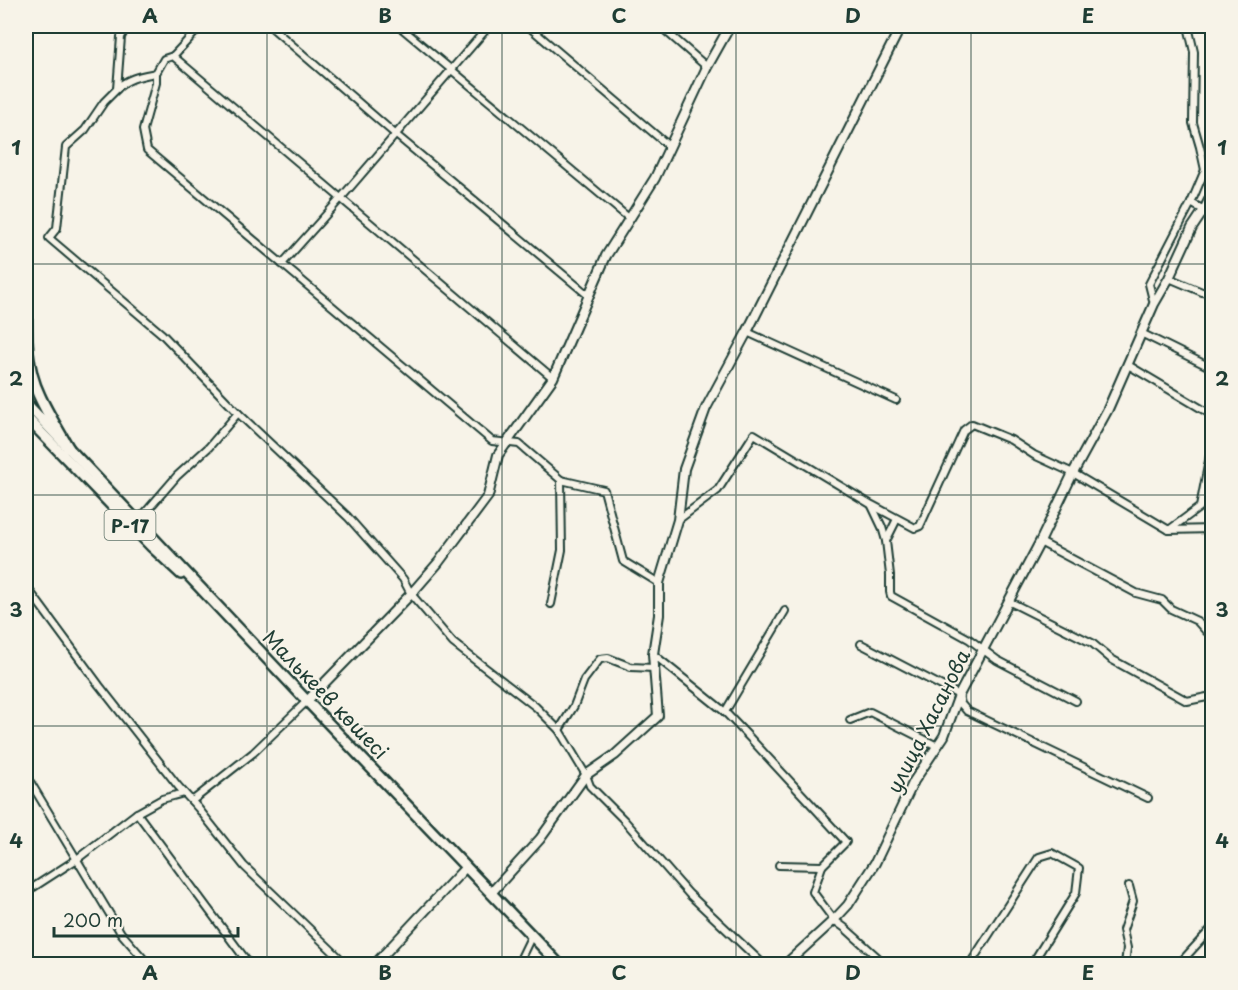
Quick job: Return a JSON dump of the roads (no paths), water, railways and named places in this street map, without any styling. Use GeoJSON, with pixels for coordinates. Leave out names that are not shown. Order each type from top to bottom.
{"type":"FeatureCollection","features":[{"type":"Feature","properties":{"kind":"highway"},"geometry":{"type":"LineString","coordinates":[[26,295],[31,369],[38,394],[68,448]]}},
{"type":"Feature","properties":{"kind":"main road","name":"Малькеев көшесі"},"geometry":{"type":"LineString","coordinates":[[26,403],[559,964]]}},
{"type":"Feature","properties":{"kind":"main road","name":"P-17"},"geometry":{"type":"LineString","coordinates":[[26,417],[152,547],[239,628]]}},
{"type":"Feature","properties":{"kind":"street"},"geometry":{"type":"LineString","coordinates":[[117,89],[122,37],[127,26]]}},
{"type":"Feature","properties":{"kind":"street"},"geometry":{"type":"LineString","coordinates":[[201,26],[173,56],[164,59],[156,74],[156,83],[143,130],[147,150],[492,441],[498,455]]}},
{"type":"Feature","properties":{"kind":"street"},"geometry":{"type":"LineString","coordinates":[[270,26],[589,296]]}},
{"type":"Feature","properties":{"kind":"street"},"geometry":{"type":"LineString","coordinates":[[399,26],[630,219]]}},
{"type":"Feature","properties":{"kind":"street"},"geometry":{"type":"LineString","coordinates":[[282,264],[489,26]]}},
{"type":"Feature","properties":{"kind":"street"},"geometry":{"type":"LineString","coordinates":[[528,26],[670,147]]}},
{"type":"Feature","properties":{"kind":"street"},"geometry":{"type":"LineString","coordinates":[[660,26],[707,68]]}},
{"type":"Feature","properties":{"kind":"street"},"geometry":{"type":"LineString","coordinates":[[192,801],[253,753],[411,594],[438,563],[488,496],[498,455],[553,378],[606,256],[655,178],[707,68],[730,26]]}},
{"type":"Feature","properties":{"kind":"street"},"geometry":{"type":"LineString","coordinates":[[491,892],[540,839],[586,775],[615,755],[658,716],[653,654],[659,615],[659,583],[678,520],[684,469],[691,448],[706,408],[747,332],[901,26]]}},
{"type":"Feature","properties":{"kind":"street"},"geometry":{"type":"LineString","coordinates":[[1154,304],[1149,285],[1191,203],[1205,170],[1193,123],[1194,52],[1188,26]]}},
{"type":"Feature","properties":{"kind":"street"},"geometry":{"type":"LineString","coordinates":[[173,56],[553,378]]}},
{"type":"Feature","properties":{"kind":"street"},"geometry":{"type":"LineString","coordinates":[[156,74],[139,76],[123,82],[104,102],[85,130],[66,147],[57,228],[49,238],[162,334],[238,413],[348,517],[453,643],[536,707],[559,730],[586,775],[590,786],[624,819],[689,894],[762,964]]}},
{"type":"Feature","properties":{"kind":"street"},"geometry":{"type":"LineString","coordinates":[[1205,170],[1212,173]]}},
{"type":"Feature","properties":{"kind":"street","name":"улица Хасанова"},"geometry":{"type":"LineString","coordinates":[[786,964],[848,905],[875,862],[914,781],[944,736],[959,695],[1108,409],[1154,304],[1192,228],[1212,194]]}},
{"type":"Feature","properties":{"kind":"street"},"geometry":{"type":"LineString","coordinates":[[1191,203],[1204,210]]}},
{"type":"Feature","properties":{"kind":"street"},"geometry":{"type":"LineString","coordinates":[[1169,278],[1202,292],[1212,293]]}},
{"type":"Feature","properties":{"kind":"street"},"geometry":{"type":"LineString","coordinates":[[747,332],[896,400]]}},
{"type":"Feature","properties":{"kind":"street"},"geometry":{"type":"LineString","coordinates":[[1142,333],[1212,368]]}},
{"type":"Feature","properties":{"kind":"street"},"geometry":{"type":"LineString","coordinates":[[1128,365],[1212,415]]}},
{"type":"Feature","properties":{"kind":"street"},"geometry":{"type":"LineString","coordinates":[[138,521],[177,476],[209,447],[238,413]]}},
{"type":"Feature","properties":{"kind":"street"},"geometry":{"type":"LineString","coordinates":[[678,520],[718,490],[754,434],[872,505],[915,528],[920,526],[964,430],[972,424],[1011,440],[1034,455],[1073,473],[1169,530],[1212,529]]}},
{"type":"Feature","properties":{"kind":"street"},"geometry":{"type":"LineString","coordinates":[[516,429],[519,444]]}},
{"type":"Feature","properties":{"kind":"street"},"geometry":{"type":"LineString","coordinates":[[492,441],[519,444],[561,480],[604,490],[623,561],[659,583]]}},
{"type":"Feature","properties":{"kind":"street"},"geometry":{"type":"LineString","coordinates":[[1169,530],[1200,507],[1212,445]]}},
{"type":"Feature","properties":{"kind":"street"},"geometry":{"type":"LineString","coordinates":[[551,604],[562,550],[561,480]]}},
{"type":"Feature","properties":{"kind":"street"},"geometry":{"type":"LineString","coordinates":[[872,505],[886,542],[891,596],[969,639],[997,660],[1076,701]]}},
{"type":"Feature","properties":{"kind":"street"},"geometry":{"type":"LineString","coordinates":[[886,542],[897,519]]}},
{"type":"Feature","properties":{"kind":"street"},"geometry":{"type":"LineString","coordinates":[[1040,542],[1136,593],[1162,600],[1171,609],[1197,621],[1206,632],[1212,635]]}},
{"type":"Feature","properties":{"kind":"street"},"geometry":{"type":"LineString","coordinates":[[26,586],[99,685],[244,866],[346,964]]}},
{"type":"Feature","properties":{"kind":"street"},"geometry":{"type":"LineString","coordinates":[[1008,601],[1092,643],[1111,659],[1187,701],[1212,696]]}},
{"type":"Feature","properties":{"kind":"street"},"geometry":{"type":"LineString","coordinates":[[725,712],[785,610]]}},
{"type":"Feature","properties":{"kind":"street"},"geometry":{"type":"LineString","coordinates":[[861,644],[959,695],[967,711],[1148,798]]}},
{"type":"Feature","properties":{"kind":"street"},"geometry":{"type":"LineString","coordinates":[[653,654],[725,712],[846,842],[822,866],[813,892],[834,920],[885,964]]}},
{"type":"Feature","properties":{"kind":"street"},"geometry":{"type":"LineString","coordinates":[[559,730],[584,680],[600,659],[608,658],[631,668],[654,668]]}},
{"type":"Feature","properties":{"kind":"street"},"geometry":{"type":"LineString","coordinates":[[850,720],[870,712],[937,746]]}},
{"type":"Feature","properties":{"kind":"street"},"geometry":{"type":"LineString","coordinates":[[26,775],[121,933],[148,964]]}},
{"type":"Feature","properties":{"kind":"street"},"geometry":{"type":"LineString","coordinates":[[26,892],[77,859],[137,813],[162,799],[184,793]]}},
{"type":"Feature","properties":{"kind":"street"},"geometry":{"type":"LineString","coordinates":[[137,813],[249,964]]}},
{"type":"Feature","properties":{"kind":"street"},"geometry":{"type":"LineString","coordinates":[[970,964],[1039,857],[1052,853],[1079,868],[1076,893],[1032,964]]}},
{"type":"Feature","properties":{"kind":"street"},"geometry":{"type":"LineString","coordinates":[[779,865],[822,866]]}},
{"type":"Feature","properties":{"kind":"street"},"geometry":{"type":"LineString","coordinates":[[375,964],[466,867]]}},
{"type":"Feature","properties":{"kind":"street"},"geometry":{"type":"LineString","coordinates":[[1125,964],[1127,948],[1123,930],[1133,901],[1129,886]]}},
{"type":"Feature","properties":{"kind":"street"},"geometry":{"type":"LineString","coordinates":[[1179,964],[1212,928]]}},
{"type":"Feature","properties":{"kind":"street"},"geometry":{"type":"LineString","coordinates":[[518,964],[532,935]]}}]}
